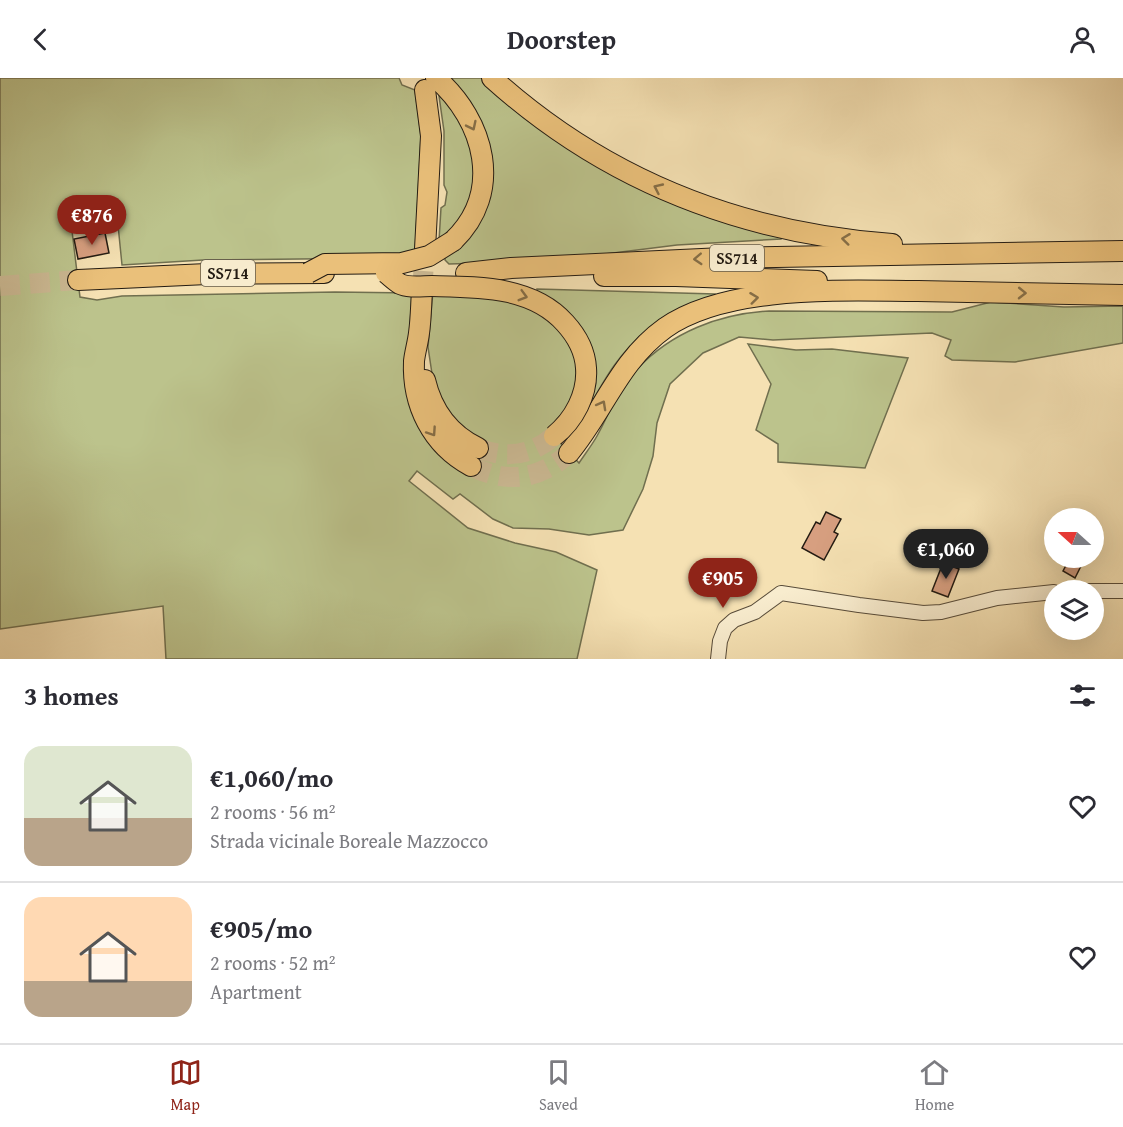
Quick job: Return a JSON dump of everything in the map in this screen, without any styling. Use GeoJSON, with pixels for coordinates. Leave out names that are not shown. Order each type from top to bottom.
{"type":"FeatureCollection","features":[{"type":"Feature","properties":{"kind":"highway"},"geometry":{"type":"LineString","coordinates":[[492,78],[549,126],[589,152],[645,182],[704,206],[761,223],[835,237],[1009,252]]}},
{"type":"Feature","properties":{"kind":"highway"},"geometry":{"type":"LineString","coordinates":[[308,273],[325,264],[402,263],[429,256],[453,241],[466,227],[479,204],[484,181],[480,148],[469,119],[457,101],[433,83]]}},
{"type":"Feature","properties":{"kind":"highway"},"geometry":{"type":"LineString","coordinates":[[425,249],[433,83]]}},
{"type":"Feature","properties":{"kind":"highway","name":"SS714"},"geometry":{"type":"LineString","coordinates":[[466,273],[511,268],[723,258],[1123,251]]}},
{"type":"Feature","properties":{"kind":"highway","name":"SS714"},"geometry":{"type":"LineString","coordinates":[[78,280],[217,273],[466,273],[511,277],[744,278],[837,282],[963,292],[1123,295]]}},
{"type":"Feature","properties":{"kind":"highway"},"geometry":{"type":"LineString","coordinates":[[386,273],[402,286],[482,288],[519,295],[545,306],[564,321],[582,350],[586,380],[584,392],[574,414],[554,436]]}},
{"type":"Feature","properties":{"kind":"highway"},"geometry":{"type":"LineString","coordinates":[[422,291],[419,335],[414,360],[418,399],[432,433],[446,450],[474,457]]}},
{"type":"Feature","properties":{"kind":"highway"},"geometry":{"type":"LineString","coordinates":[[569,453],[591,424],[616,379],[636,353],[666,328],[695,312],[734,301],[785,294],[836,291],[963,292]]}},
{"type":"Feature","properties":{"kind":"street"},"geometry":{"type":"LineString","coordinates":[[1104,591],[1123,591]]}},
{"type":"Feature","properties":{"kind":"street"},"geometry":{"type":"LineString","coordinates":[[718,659],[720,641],[725,627],[734,620],[755,612],[781,593],[910,612],[941,612],[997,598],[1044,593]]}},
{"type":"Feature","properties":{"kind":"green space"},"geometry":{"type":"Polygon","coordinates":[[[0,78],[399,78],[402,85],[415,90],[421,136],[415,253],[392,258],[203,260],[122,265],[118,225],[72,231],[80,297],[97,300],[122,296],[412,293],[408,360],[418,426],[435,451],[451,464],[449,418],[434,387],[428,347],[433,291],[468,291],[531,306],[562,331],[576,359],[577,383],[569,406],[548,429],[579,463],[597,436],[622,387],[637,369],[665,345],[681,335],[697,327],[732,316],[769,311],[952,312],[991,302],[1064,307],[1123,306],[1123,343],[1015,362],[952,360],[945,356],[951,340],[932,333],[773,340],[739,337],[703,353],[670,384],[657,423],[653,456],[643,489],[623,530],[589,535],[549,529],[513,528],[493,519],[460,494],[453,499],[417,471],[409,481],[468,528],[515,543],[556,552],[597,570],[577,659],[166,659],[163,606],[0,629],[0,78]]]}},
{"type":"Feature","properties":{"kind":"green space"},"geometry":{"type":"Polygon","coordinates":[[[447,78],[482,78],[544,130],[781,236],[781,239],[677,245],[549,261],[449,264],[445,260],[445,255],[490,190],[447,78]]]}},
{"type":"Feature","properties":{"kind":"green space"},"geometry":{"type":"Polygon","coordinates":[[[439,96],[452,108],[467,134],[476,167],[467,209],[457,225],[439,241],[441,208],[445,205],[447,192],[444,185],[444,131],[439,96]]]}},
{"type":"Feature","properties":{"kind":"green space"},"geometry":{"type":"Polygon","coordinates":[[[537,289],[715,295],[654,326],[634,342],[605,379],[574,433],[571,430],[593,383],[537,293],[537,289]]]}},
{"type":"Feature","properties":{"kind":"green space"},"geometry":{"type":"Polygon","coordinates":[[[748,344],[796,350],[832,349],[908,358],[865,468],[778,462],[778,444],[756,430],[771,384],[748,344]]]}},
{"type":"Feature","properties":{"kind":"building"},"geometry":{"type":"Polygon","coordinates":[[[105,233],[109,253],[78,259],[74,239],[105,233]]]}},
{"type":"Feature","properties":{"kind":"building"},"geometry":{"type":"Polygon","coordinates":[[[826,512],[841,519],[834,532],[838,534],[824,560],[802,548],[816,522],[820,524],[826,512]]]}},
{"type":"Feature","properties":{"kind":"building"},"geometry":{"type":"Polygon","coordinates":[[[943,563],[959,569],[948,597],[932,591],[943,563]]]}},
{"type":"Feature","properties":{"kind":"building"},"geometry":{"type":"Polygon","coordinates":[[[1065,568],[1080,568],[1075,578],[1063,571],[1065,568]]]}},
{"type":"Feature","properties":{"kind":"tunnel"},"geometry":{"type":"LineString","coordinates":[[422,291],[425,249]]}},
{"type":"Feature","properties":{"kind":"tunnel"},"geometry":{"type":"LineString","coordinates":[[0,286],[78,280]]}},
{"type":"Feature","properties":{"kind":"tunnel"},"geometry":{"type":"LineString","coordinates":[[478,448],[498,454],[518,454],[536,448],[554,436]]}},
{"type":"Feature","properties":{"kind":"tunnel"},"geometry":{"type":"LineString","coordinates":[[471,466],[497,475],[522,476],[546,469],[569,453]]}}]}
